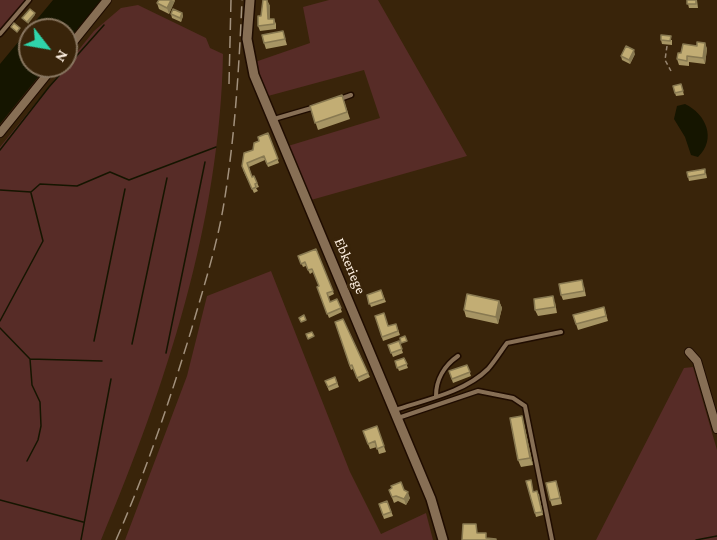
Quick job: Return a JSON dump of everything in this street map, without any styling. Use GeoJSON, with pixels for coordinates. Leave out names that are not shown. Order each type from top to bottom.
{"type":"FeatureCollection","features":[{"type":"Feature","properties":{"kind":"street"},"geometry":{"type":"LineString","coordinates":[[78,36],[107,0]]}},
{"type":"Feature","properties":{"kind":"street","name":"Ebkeriege"},"geometry":{"type":"LineString","coordinates":[[250,0],[247,39],[254,75],[431,499],[443,540]]}},
{"type":"Feature","properties":{"kind":"street"},"geometry":{"type":"LineString","coordinates":[[0,133],[44,78]]}},
{"type":"Feature","properties":{"kind":"street"},"geometry":{"type":"LineString","coordinates":[[689,352],[697,361],[717,429]]}},
{"type":"Feature","properties":{"kind":"lane"},"geometry":{"type":"LineString","coordinates":[[0,34],[29,0]]}},
{"type":"Feature","properties":{"kind":"lane"},"geometry":{"type":"LineString","coordinates":[[329,102],[351,95]]}},
{"type":"Feature","properties":{"kind":"lane"},"geometry":{"type":"LineString","coordinates":[[273,120],[318,106]]}},
{"type":"Feature","properties":{"kind":"lane"},"geometry":{"type":"LineString","coordinates":[[396,414],[476,379],[488,368],[507,343],[561,332]]}},
{"type":"Feature","properties":{"kind":"lane"},"geometry":{"type":"LineString","coordinates":[[436,396],[440,377],[447,364],[458,356]]}},
{"type":"Feature","properties":{"kind":"lane"},"geometry":{"type":"LineString","coordinates":[[396,414],[478,390],[513,398],[525,406],[552,540]]}},
{"type":"Feature","properties":{"kind":"path"},"geometry":{"type":"LineString","coordinates":[[667,46],[665,60],[670,71]]}},
{"type":"Feature","properties":{"kind":"shaded area"},"geometry":{"type":"Polygon","coordinates":[[[0,0],[26,0],[0,30],[0,0]]]}},
{"type":"Feature","properties":{"kind":"shaded area"},"geometry":{"type":"Polygon","coordinates":[[[53,0],[101,0],[78,28],[78,18],[38,18],[53,0]]]}},
{"type":"Feature","properties":{"kind":"shaded area"},"geometry":{"type":"Polygon","coordinates":[[[329,0],[378,0],[467,156],[311,200],[288,146],[380,118],[364,70],[268,96],[255,62],[310,43],[303,7],[329,0]]]}},
{"type":"Feature","properties":{"kind":"shaded area"},"geometry":{"type":"Polygon","coordinates":[[[138,5],[206,38],[210,48],[223,54],[220,117],[212,179],[200,241],[167,363],[125,482],[101,540],[0,540],[0,147],[56,78],[78,78],[78,51],[94,31],[121,8],[138,5]]]}},
{"type":"Feature","properties":{"kind":"shaded area"},"geometry":{"type":"Polygon","coordinates":[[[18,42],[18,78],[37,78],[0,124],[0,64],[18,42]]]}},
{"type":"Feature","properties":{"kind":"shaded area"},"geometry":{"type":"Polygon","coordinates":[[[685,104],[699,114],[707,127],[707,143],[698,157],[691,155],[685,137],[674,119],[677,106],[685,104]]]}},
{"type":"Feature","properties":{"kind":"shaded area"},"geometry":{"type":"Polygon","coordinates":[[[271,271],[350,472],[381,534],[426,513],[433,540],[125,540],[187,376],[207,296],[271,271]]]}},
{"type":"Feature","properties":{"kind":"shaded area"},"geometry":{"type":"Polygon","coordinates":[[[693,367],[717,450],[717,540],[596,540],[684,368],[693,367]]]}},
{"type":"Feature","properties":{"kind":"building"},"geometry":{"type":"Polygon","coordinates":[[[159,0],[171,0],[167,8],[157,3],[159,0]]]}},
{"type":"Feature","properties":{"kind":"building"},"geometry":{"type":"Polygon","coordinates":[[[263,0],[267,0],[268,19],[274,19],[274,24],[258,26],[258,16],[261,16],[263,0]]]}},
{"type":"Feature","properties":{"kind":"building"},"geometry":{"type":"Polygon","coordinates":[[[687,0],[696,0],[696,4],[687,4],[687,0]]]}},
{"type":"Feature","properties":{"kind":"building"},"geometry":{"type":"Polygon","coordinates":[[[30,9],[35,13],[31,18],[22,18],[30,9]]]}},
{"type":"Feature","properties":{"kind":"building"},"geometry":{"type":"Polygon","coordinates":[[[173,9],[182,13],[180,18],[171,14],[173,9]]]}},
{"type":"Feature","properties":{"kind":"building"},"geometry":{"type":"Polygon","coordinates":[[[14,23],[18,26],[18,31],[17,32],[11,27],[14,23]]]}},
{"type":"Feature","properties":{"kind":"building"},"geometry":{"type":"Polygon","coordinates":[[[283,31],[285,39],[264,43],[262,35],[283,31]]]}},
{"type":"Feature","properties":{"kind":"building"},"geometry":{"type":"Polygon","coordinates":[[[661,35],[671,36],[670,41],[661,40],[661,35]]]}},
{"type":"Feature","properties":{"kind":"building"},"geometry":{"type":"Polygon","coordinates":[[[697,42],[705,43],[703,58],[687,56],[687,61],[677,59],[683,44],[697,46],[697,42]]]}},
{"type":"Feature","properties":{"kind":"building"},"geometry":{"type":"Polygon","coordinates":[[[626,46],[634,50],[629,60],[621,56],[626,46]]]}},
{"type":"Feature","properties":{"kind":"building"},"geometry":{"type":"Polygon","coordinates":[[[681,84],[683,91],[675,93],[673,86],[681,84]]]}},
{"type":"Feature","properties":{"kind":"building"},"geometry":{"type":"Polygon","coordinates":[[[342,95],[347,112],[315,123],[310,106],[342,95]]]}},
{"type":"Feature","properties":{"kind":"building"},"geometry":{"type":"Polygon","coordinates":[[[268,133],[278,159],[267,164],[264,156],[247,163],[257,183],[252,189],[242,166],[244,153],[253,150],[254,143],[259,141],[258,137],[268,133]]]}},
{"type":"Feature","properties":{"kind":"building"},"geometry":{"type":"Polygon","coordinates":[[[705,169],[705,174],[688,177],[687,172],[705,169]]]}},
{"type":"Feature","properties":{"kind":"building"},"geometry":{"type":"Polygon","coordinates":[[[316,249],[333,291],[327,293],[330,302],[337,299],[341,308],[327,314],[312,269],[308,270],[305,262],[301,264],[298,256],[316,249]]]}},
{"type":"Feature","properties":{"kind":"building"},"geometry":{"type":"Polygon","coordinates":[[[582,280],[584,291],[561,295],[559,284],[582,280]]]}},
{"type":"Feature","properties":{"kind":"building"},"geometry":{"type":"Polygon","coordinates":[[[381,290],[384,299],[369,304],[367,295],[381,290]]]}},
{"type":"Feature","properties":{"kind":"building"},"geometry":{"type":"Polygon","coordinates":[[[467,294],[499,301],[496,317],[464,310],[467,294]]]}},
{"type":"Feature","properties":{"kind":"building"},"geometry":{"type":"Polygon","coordinates":[[[553,296],[555,307],[535,310],[534,299],[553,296]]]}},
{"type":"Feature","properties":{"kind":"building"},"geometry":{"type":"Polygon","coordinates":[[[604,307],[606,316],[576,324],[573,315],[604,307]]]}},
{"type":"Feature","properties":{"kind":"building"},"geometry":{"type":"Polygon","coordinates":[[[384,313],[388,326],[396,324],[398,331],[382,337],[375,316],[384,313]]]}},
{"type":"Feature","properties":{"kind":"building"},"geometry":{"type":"Polygon","coordinates":[[[304,315],[306,320],[301,322],[299,318],[304,315]]]}},
{"type":"Feature","properties":{"kind":"building"},"geometry":{"type":"Polygon","coordinates":[[[343,319],[368,373],[357,378],[352,365],[350,366],[335,322],[343,319]]]}},
{"type":"Feature","properties":{"kind":"building"},"geometry":{"type":"Polygon","coordinates":[[[312,332],[314,336],[308,339],[306,334],[312,332]]]}},
{"type":"Feature","properties":{"kind":"building"},"geometry":{"type":"Polygon","coordinates":[[[405,336],[407,341],[401,343],[400,338],[405,336]]]}},
{"type":"Feature","properties":{"kind":"building"},"geometry":{"type":"Polygon","coordinates":[[[399,341],[402,349],[391,353],[388,345],[399,341]]]}},
{"type":"Feature","properties":{"kind":"building"},"geometry":{"type":"Polygon","coordinates":[[[404,358],[407,364],[397,368],[395,361],[404,358]]]}},
{"type":"Feature","properties":{"kind":"building"},"geometry":{"type":"Polygon","coordinates":[[[467,365],[470,372],[452,379],[449,371],[467,365]]]}},
{"type":"Feature","properties":{"kind":"building"},"geometry":{"type":"Polygon","coordinates":[[[335,377],[337,383],[328,387],[325,381],[335,377]]]}},
{"type":"Feature","properties":{"kind":"building"},"geometry":{"type":"Polygon","coordinates":[[[522,416],[530,458],[518,460],[510,418],[522,416]]]}},
{"type":"Feature","properties":{"kind":"building"},"geometry":{"type":"Polygon","coordinates":[[[377,426],[384,446],[377,449],[375,441],[368,444],[363,431],[377,426]]]}},
{"type":"Feature","properties":{"kind":"building"},"geometry":{"type":"Polygon","coordinates":[[[531,480],[533,492],[537,491],[542,512],[535,513],[526,481],[531,480]]]}},
{"type":"Feature","properties":{"kind":"building"},"geometry":{"type":"Polygon","coordinates":[[[556,481],[560,498],[550,500],[546,483],[556,481]]]}},
{"type":"Feature","properties":{"kind":"building"},"geometry":{"type":"Polygon","coordinates":[[[401,482],[404,490],[408,492],[404,499],[392,497],[389,490],[391,486],[401,482]]]}},
{"type":"Feature","properties":{"kind":"building"},"geometry":{"type":"Polygon","coordinates":[[[387,501],[391,512],[383,515],[379,504],[387,501]]]}},
{"type":"Feature","properties":{"kind":"building"},"geometry":{"type":"Polygon","coordinates":[[[463,524],[476,524],[477,533],[486,533],[486,538],[496,540],[462,540],[463,524]]]}},
{"type":"Feature","properties":{"kind":"waterway"},"geometry":{"type":"LineString","coordinates":[[0,150],[49,87],[104,25]]}},
{"type":"Feature","properties":{"kind":"waterway"},"geometry":{"type":"LineString","coordinates":[[0,190],[31,192],[40,184],[77,186],[110,172],[129,180],[216,147]]}},
{"type":"Feature","properties":{"kind":"waterway"},"geometry":{"type":"LineString","coordinates":[[166,353],[205,162]]}},
{"type":"Feature","properties":{"kind":"waterway"},"geometry":{"type":"LineString","coordinates":[[132,344],[167,178]]}},
{"type":"Feature","properties":{"kind":"waterway"},"geometry":{"type":"LineString","coordinates":[[94,341],[125,189]]}},
{"type":"Feature","properties":{"kind":"waterway"},"geometry":{"type":"LineString","coordinates":[[0,321],[43,241],[31,193]]}},
{"type":"Feature","properties":{"kind":"waterway"},"geometry":{"type":"LineString","coordinates":[[0,328],[30,359],[102,361]]}},
{"type":"Feature","properties":{"kind":"waterway"},"geometry":{"type":"LineString","coordinates":[[27,461],[38,440],[41,426],[40,402],[32,385],[30,359]]}},
{"type":"Feature","properties":{"kind":"waterway"},"geometry":{"type":"LineString","coordinates":[[81,540],[111,379]]}},
{"type":"Feature","properties":{"kind":"waterway"},"geometry":{"type":"LineString","coordinates":[[0,500],[83,522]]}},
{"type":"Feature","properties":{"kind":"waterway"},"geometry":{"type":"LineString","coordinates":[[696,540],[717,536]]}},
{"type":"Feature","properties":{"kind":"railway"},"geometry":{"type":"LineString","coordinates":[[229,84],[231,0]]}},
{"type":"Feature","properties":{"kind":"railway"},"geometry":{"type":"LineString","coordinates":[[116,540],[166,410],[218,235],[234,127],[242,0]]}}]}
